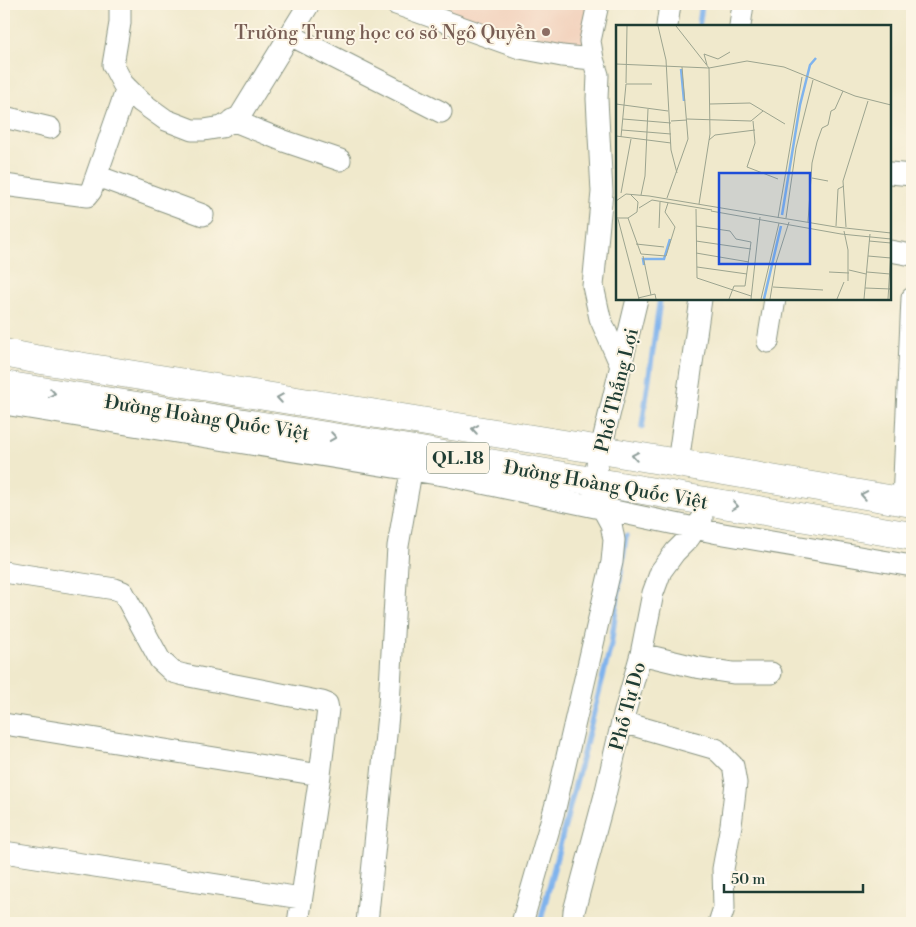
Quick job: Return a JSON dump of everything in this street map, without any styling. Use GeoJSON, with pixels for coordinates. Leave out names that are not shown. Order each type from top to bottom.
{"type":"FeatureCollection","features":[{"type":"Feature","properties":{"kind":"highway","name":"Đường Hoàng Quốc Việt"},"geometry":{"type":"LineString","coordinates":[[4,353],[908,502]]}},
{"type":"Feature","properties":{"kind":"highway","name":"Đường Hoàng Quốc Việt"},"geometry":{"type":"LineString","coordinates":[[4,385],[413,460],[594,482],[912,536]]}},
{"type":"Feature","properties":{"kind":"street"},"geometry":{"type":"LineString","coordinates":[[120,4],[120,23],[112,65],[123,84],[141,102],[166,120],[192,130],[222,127],[240,116],[308,4]]}},
{"type":"Feature","properties":{"kind":"street"},"geometry":{"type":"LineString","coordinates":[[396,4],[442,12],[520,48],[562,56],[593,59]]}},
{"type":"Feature","properties":{"kind":"street"},"geometry":{"type":"LineString","coordinates":[[598,4],[590,41],[598,75],[597,99],[602,192],[593,286],[600,318],[621,366]]}},
{"type":"Feature","properties":{"kind":"street"},"geometry":{"type":"LineString","coordinates":[[668,25],[670,4]]}},
{"type":"Feature","properties":{"kind":"street"},"geometry":{"type":"LineString","coordinates":[[740,25],[743,4]]}},
{"type":"Feature","properties":{"kind":"street"},"geometry":{"type":"LineString","coordinates":[[290,34],[440,112]]}},
{"type":"Feature","properties":{"kind":"street"},"geometry":{"type":"LineString","coordinates":[[4,185],[87,196],[92,191],[127,88]]}},
{"type":"Feature","properties":{"kind":"street"},"geometry":{"type":"LineString","coordinates":[[4,117],[50,128]]}},
{"type":"Feature","properties":{"kind":"street"},"geometry":{"type":"LineString","coordinates":[[232,120],[284,141],[340,160]]}},
{"type":"Feature","properties":{"kind":"street"},"geometry":{"type":"LineString","coordinates":[[891,173],[912,175]]}},
{"type":"Feature","properties":{"kind":"street"},"geometry":{"type":"LineString","coordinates":[[97,176],[203,215]]}},
{"type":"Feature","properties":{"kind":"street"},"geometry":{"type":"LineString","coordinates":[[891,251],[912,255]]}},
{"type":"Feature","properties":{"kind":"street"},"geometry":{"type":"LineString","coordinates":[[908,502],[912,298]]}},
{"type":"Feature","properties":{"kind":"street","name":"Phố Thắng Lợi"},"geometry":{"type":"LineString","coordinates":[[594,482],[638,300]]}},
{"type":"Feature","properties":{"kind":"street"},"geometry":{"type":"LineString","coordinates":[[678,463],[701,300]]}},
{"type":"Feature","properties":{"kind":"street"},"geometry":{"type":"LineString","coordinates":[[768,342],[775,300]]}},
{"type":"Feature","properties":{"kind":"street"},"geometry":{"type":"LineString","coordinates":[[4,404],[413,460],[449,476],[604,509],[696,528],[912,566]]}},
{"type":"Feature","properties":{"kind":"street"},"geometry":{"type":"LineString","coordinates":[[367,923],[389,705],[398,546],[413,460]]}},
{"type":"Feature","properties":{"kind":"street"},"geometry":{"type":"LineString","coordinates":[[522,923],[556,804],[612,562],[614,540],[604,509],[596,496],[594,482]]}},
{"type":"Feature","properties":{"kind":"street","name":"Phố Tự Do"},"geometry":{"type":"LineString","coordinates":[[573,923],[574,911],[641,654],[653,593],[661,571],[675,552],[689,538],[702,519],[705,501]]}},
{"type":"Feature","properties":{"kind":"street"},"geometry":{"type":"LineString","coordinates":[[4,572],[115,588],[123,592],[160,660],[173,672],[327,704],[320,775],[298,923]]}},
{"type":"Feature","properties":{"kind":"street"},"geometry":{"type":"LineString","coordinates":[[641,654],[695,667],[733,673],[771,673]]}},
{"type":"Feature","properties":{"kind":"street"},"geometry":{"type":"LineString","coordinates":[[622,722],[716,749],[733,766],[736,783],[723,869],[724,908],[720,923]]}},
{"type":"Feature","properties":{"kind":"street"},"geometry":{"type":"LineString","coordinates":[[4,724],[320,775]]}},
{"type":"Feature","properties":{"kind":"street"},"geometry":{"type":"LineString","coordinates":[[4,852],[301,898]]}},
{"type":"Feature","properties":{"kind":"shaded area","name":"Trường Trung học cơ sở Ngô Quyền"},"geometry":{"type":"Polygon","coordinates":[[[451,4],[593,4],[583,50],[575,53],[448,15],[451,4]]]}},
{"type":"Feature","properties":{"kind":"waterway"},"geometry":{"type":"LineString","coordinates":[[699,25],[702,4]]}},
{"type":"Feature","properties":{"kind":"waterway"},"geometry":{"type":"LineString","coordinates":[[642,427],[660,300]]}},
{"type":"Feature","properties":{"kind":"waterway"},"geometry":{"type":"LineString","coordinates":[[540,923],[611,645],[626,536]]}},
{"type":"Feature","properties":{"kind":"place","name":"Trường Trung học cơ sở Ngô Quyền"},"geometry":{"type":"Point","coordinates":[546,32]}}]}
